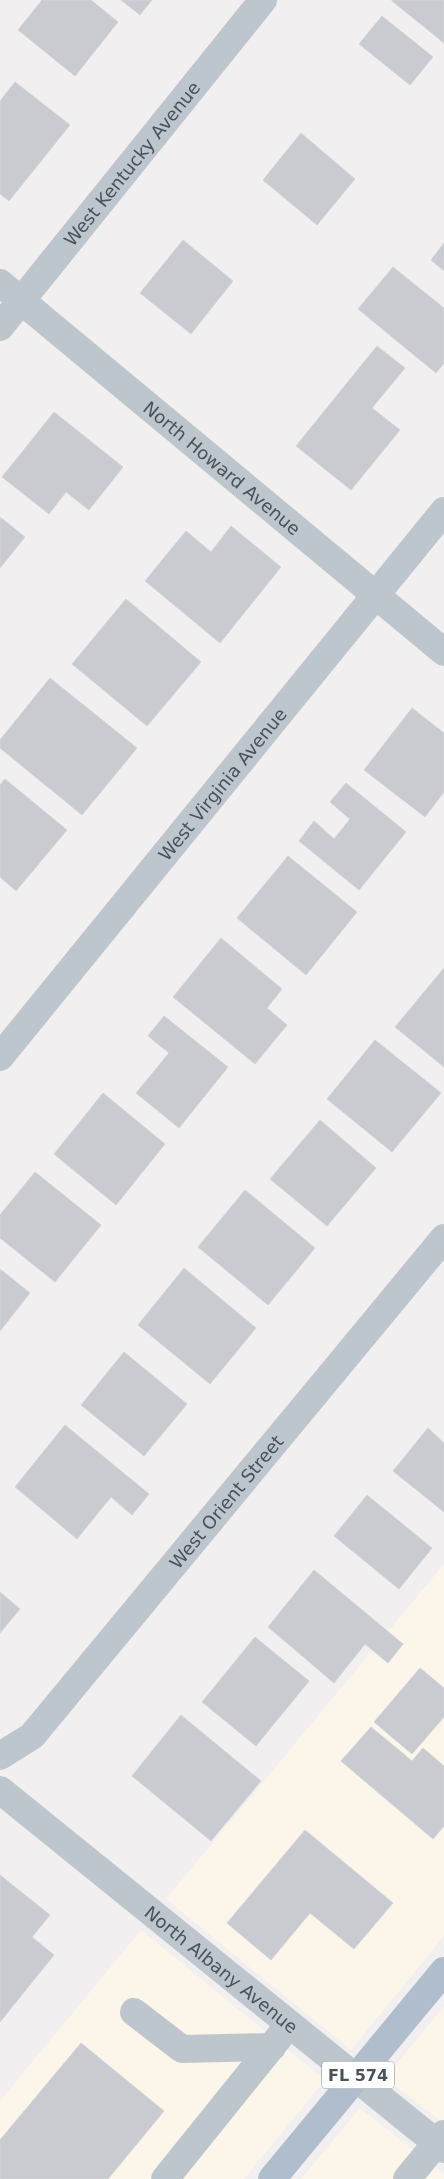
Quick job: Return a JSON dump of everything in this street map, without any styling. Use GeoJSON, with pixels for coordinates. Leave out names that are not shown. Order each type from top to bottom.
{"type":"FeatureCollection","features":[{"type":"Feature","properties":{"kind":"main road","name":"FL 574"},"geometry":{"type":"LineString","coordinates":[[272,2179],[444,1971]]}},
{"type":"Feature","properties":{"kind":"street","name":"West Kentucky Avenue"},"geometry":{"type":"LineString","coordinates":[[0,327],[263,0]]}},
{"type":"Feature","properties":{"kind":"street","name":"North Howard Avenue"},"geometry":{"type":"LineString","coordinates":[[0,283],[444,652]]}},
{"type":"Feature","properties":{"kind":"street","name":"West Virginia Avenue"},"geometry":{"type":"LineString","coordinates":[[0,1057],[444,511]]}},
{"type":"Feature","properties":{"kind":"street","name":"West Orient Street"},"geometry":{"type":"LineString","coordinates":[[0,1756],[32,1736],[444,1238]]}},
{"type":"Feature","properties":{"kind":"street","name":"North Albany Avenue"},"geometry":{"type":"LineString","coordinates":[[0,1790],[355,2078],[442,2142]]}},
{"type":"Feature","properties":{"kind":"street"},"geometry":{"type":"LineString","coordinates":[[134,2012],[182,2049],[272,2046]]}},
{"type":"Feature","properties":{"kind":"street"},"geometry":{"type":"LineString","coordinates":[[165,2179],[289,2025]]}},
{"type":"Feature","properties":{"kind":"street"},"geometry":{"type":"LineString","coordinates":[[407,2179],[442,2142]]}},
{"type":"Feature","properties":{"kind":"shaded area"},"geometry":{"type":"Polygon","coordinates":[[[444,1564],[444,1936],[351,2050],[166,1899],[444,1564]]]}},
{"type":"Feature","properties":{"kind":"shaded area"},"geometry":{"type":"Polygon","coordinates":[[[141,1930],[325,2080],[244,2179],[0,2179],[0,2101],[141,1930]]]}},
{"type":"Feature","properties":{"kind":"shaded area"},"geometry":{"type":"Polygon","coordinates":[[[444,2006],[444,2124],[385,2078],[444,2006]]]}},
{"type":"Feature","properties":{"kind":"shaded area"},"geometry":{"type":"Polygon","coordinates":[[[360,2108],[444,2174],[444,2179],[301,2179],[360,2108]]]}},
{"type":"Feature","properties":{"kind":"building"},"geometry":{"type":"Polygon","coordinates":[[[42,0],[91,0],[118,22],[75,76],[18,30],[42,0]]]}},
{"type":"Feature","properties":{"kind":"building"},"geometry":{"type":"Polygon","coordinates":[[[121,0],[152,0],[140,15],[121,0]]]}},
{"type":"Feature","properties":{"kind":"building"},"geometry":{"type":"Polygon","coordinates":[[[392,0],[444,0],[444,43],[392,1],[392,0]]]}},
{"type":"Feature","properties":{"kind":"building"},"geometry":{"type":"Polygon","coordinates":[[[382,16],[433,57],[410,85],[359,44],[382,16]]]}},
{"type":"Feature","properties":{"kind":"building"},"geometry":{"type":"Polygon","coordinates":[[[15,82],[70,125],[9,201],[0,194],[0,101],[15,82]]]}},
{"type":"Feature","properties":{"kind":"building"},"geometry":{"type":"Polygon","coordinates":[[[301,133],[355,179],[317,225],[263,180],[301,133]]]}},
{"type":"Feature","properties":{"kind":"building"},"geometry":{"type":"Polygon","coordinates":[[[183,240],[233,281],[191,334],[140,293],[183,240]]]}},
{"type":"Feature","properties":{"kind":"building"},"geometry":{"type":"Polygon","coordinates":[[[444,243],[444,271],[431,260],[444,243]]]}},
{"type":"Feature","properties":{"kind":"building"},"geometry":{"type":"Polygon","coordinates":[[[393,267],[444,308],[444,363],[436,373],[358,309],[393,267]]]}},
{"type":"Feature","properties":{"kind":"building"},"geometry":{"type":"Polygon","coordinates":[[[377,346],[405,368],[372,408],[400,430],[351,490],[296,446],[377,346]]]}},
{"type":"Feature","properties":{"kind":"building"},"geometry":{"type":"Polygon","coordinates":[[[54,412],[123,467],[89,510],[66,492],[49,514],[2,477],[54,412]]]}},
{"type":"Feature","properties":{"kind":"building"},"geometry":{"type":"Polygon","coordinates":[[[0,517],[25,537],[0,568],[0,517]]]}},
{"type":"Feature","properties":{"kind":"building"},"geometry":{"type":"Polygon","coordinates":[[[231,526],[281,567],[220,643],[145,581],[186,531],[211,552],[231,526]]]}},
{"type":"Feature","properties":{"kind":"building"},"geometry":{"type":"Polygon","coordinates":[[[126,599],[201,662],[147,726],[72,664],[126,599]]]}},
{"type":"Feature","properties":{"kind":"building"},"geometry":{"type":"Polygon","coordinates":[[[50,678],[137,748],[82,815],[0,748],[0,740],[50,678]]]}},
{"type":"Feature","properties":{"kind":"building"},"geometry":{"type":"Polygon","coordinates":[[[412,708],[444,733],[444,792],[425,817],[364,770],[412,708]]]}},
{"type":"Feature","properties":{"kind":"building"},"geometry":{"type":"Polygon","coordinates":[[[5,779],[67,830],[16,891],[0,877],[0,785],[5,779]]]}},
{"type":"Feature","properties":{"kind":"building"},"geometry":{"type":"Polygon","coordinates":[[[346,783],[406,832],[359,890],[299,841],[314,821],[334,839],[350,819],[330,802],[346,783]]]}},
{"type":"Feature","properties":{"kind":"building"},"geometry":{"type":"Polygon","coordinates":[[[288,856],[357,912],[306,975],[237,918],[288,856]]]}},
{"type":"Feature","properties":{"kind":"building"},"geometry":{"type":"Polygon","coordinates":[[[221,938],[282,989],[267,1008],[287,1025],[255,1064],[173,997],[221,938]]]}},
{"type":"Feature","properties":{"kind":"building"},"geometry":{"type":"Polygon","coordinates":[[[444,968],[444,1067],[395,1027],[444,968]]]}},
{"type":"Feature","properties":{"kind":"building"},"geometry":{"type":"Polygon","coordinates":[[[164,1016],[228,1067],[179,1128],[136,1093],[169,1053],[148,1036],[164,1016]]]}},
{"type":"Feature","properties":{"kind":"building"},"geometry":{"type":"Polygon","coordinates":[[[375,1040],[441,1093],[392,1152],[327,1099],[375,1040]]]}},
{"type":"Feature","properties":{"kind":"building"},"geometry":{"type":"Polygon","coordinates":[[[103,1093],[165,1144],[116,1205],[54,1154],[103,1093]]]}},
{"type":"Feature","properties":{"kind":"building"},"geometry":{"type":"Polygon","coordinates":[[[320,1120],[376,1168],[327,1226],[270,1179],[320,1120]]]}},
{"type":"Feature","properties":{"kind":"building"},"geometry":{"type":"Polygon","coordinates":[[[35,1172],[101,1225],[55,1282],[0,1238],[0,1215],[35,1172]]]}},
{"type":"Feature","properties":{"kind":"building"},"geometry":{"type":"Polygon","coordinates":[[[245,1190],[315,1248],[268,1305],[198,1247],[245,1190]]]}},
{"type":"Feature","properties":{"kind":"building"},"geometry":{"type":"Polygon","coordinates":[[[184,1268],[256,1328],[210,1384],[138,1325],[184,1268]]]}},
{"type":"Feature","properties":{"kind":"building"},"geometry":{"type":"Polygon","coordinates":[[[0,1269],[30,1293],[0,1331],[0,1269]]]}},
{"type":"Feature","properties":{"kind":"building"},"geometry":{"type":"Polygon","coordinates":[[[124,1352],[187,1404],[144,1456],[81,1405],[124,1352]]]}},
{"type":"Feature","properties":{"kind":"building"},"geometry":{"type":"Polygon","coordinates":[[[65,1425],[149,1494],[132,1515],[111,1497],[77,1539],[15,1487],[65,1425]]]}},
{"type":"Feature","properties":{"kind":"building"},"geometry":{"type":"Polygon","coordinates":[[[428,1428],[444,1443],[444,1512],[393,1471],[428,1428]]]}},
{"type":"Feature","properties":{"kind":"building"},"geometry":{"type":"Polygon","coordinates":[[[367,1495],[432,1548],[399,1589],[334,1536],[367,1495]]]}},
{"type":"Feature","properties":{"kind":"building"},"geometry":{"type":"Polygon","coordinates":[[[314,1570],[403,1644],[388,1663],[365,1644],[334,1683],[268,1627],[314,1570]]]}},
{"type":"Feature","properties":{"kind":"building"},"geometry":{"type":"Polygon","coordinates":[[[0,1592],[20,1609],[0,1633],[0,1592]]]}},
{"type":"Feature","properties":{"kind":"building"},"geometry":{"type":"Polygon","coordinates":[[[255,1637],[309,1681],[256,1746],[202,1702],[255,1637]]]}},
{"type":"Feature","properties":{"kind":"building"},"geometry":{"type":"Polygon","coordinates":[[[420,1668],[444,1688],[444,1717],[412,1754],[374,1722],[420,1668]]]}},
{"type":"Feature","properties":{"kind":"building"},"geometry":{"type":"Polygon","coordinates":[[[181,1715],[261,1781],[211,1841],[132,1776],[181,1715]]]}},
{"type":"Feature","properties":{"kind":"building"},"geometry":{"type":"Polygon","coordinates":[[[371,1727],[412,1761],[423,1748],[444,1766],[444,1826],[433,1839],[341,1761],[371,1727]]]}},
{"type":"Feature","properties":{"kind":"building"},"geometry":{"type":"Polygon","coordinates":[[[305,1830],[393,1903],[354,1949],[310,1913],[271,1960],[227,1923],[305,1830]]]}},
{"type":"Feature","properties":{"kind":"building"},"geometry":{"type":"Polygon","coordinates":[[[0,1875],[50,1915],[32,1937],[54,1955],[0,2022],[0,1875]]]}},
{"type":"Feature","properties":{"kind":"building"},"geometry":{"type":"Polygon","coordinates":[[[81,2043],[164,2111],[108,2179],[0,2179],[0,2140],[81,2043]]]}}]}
